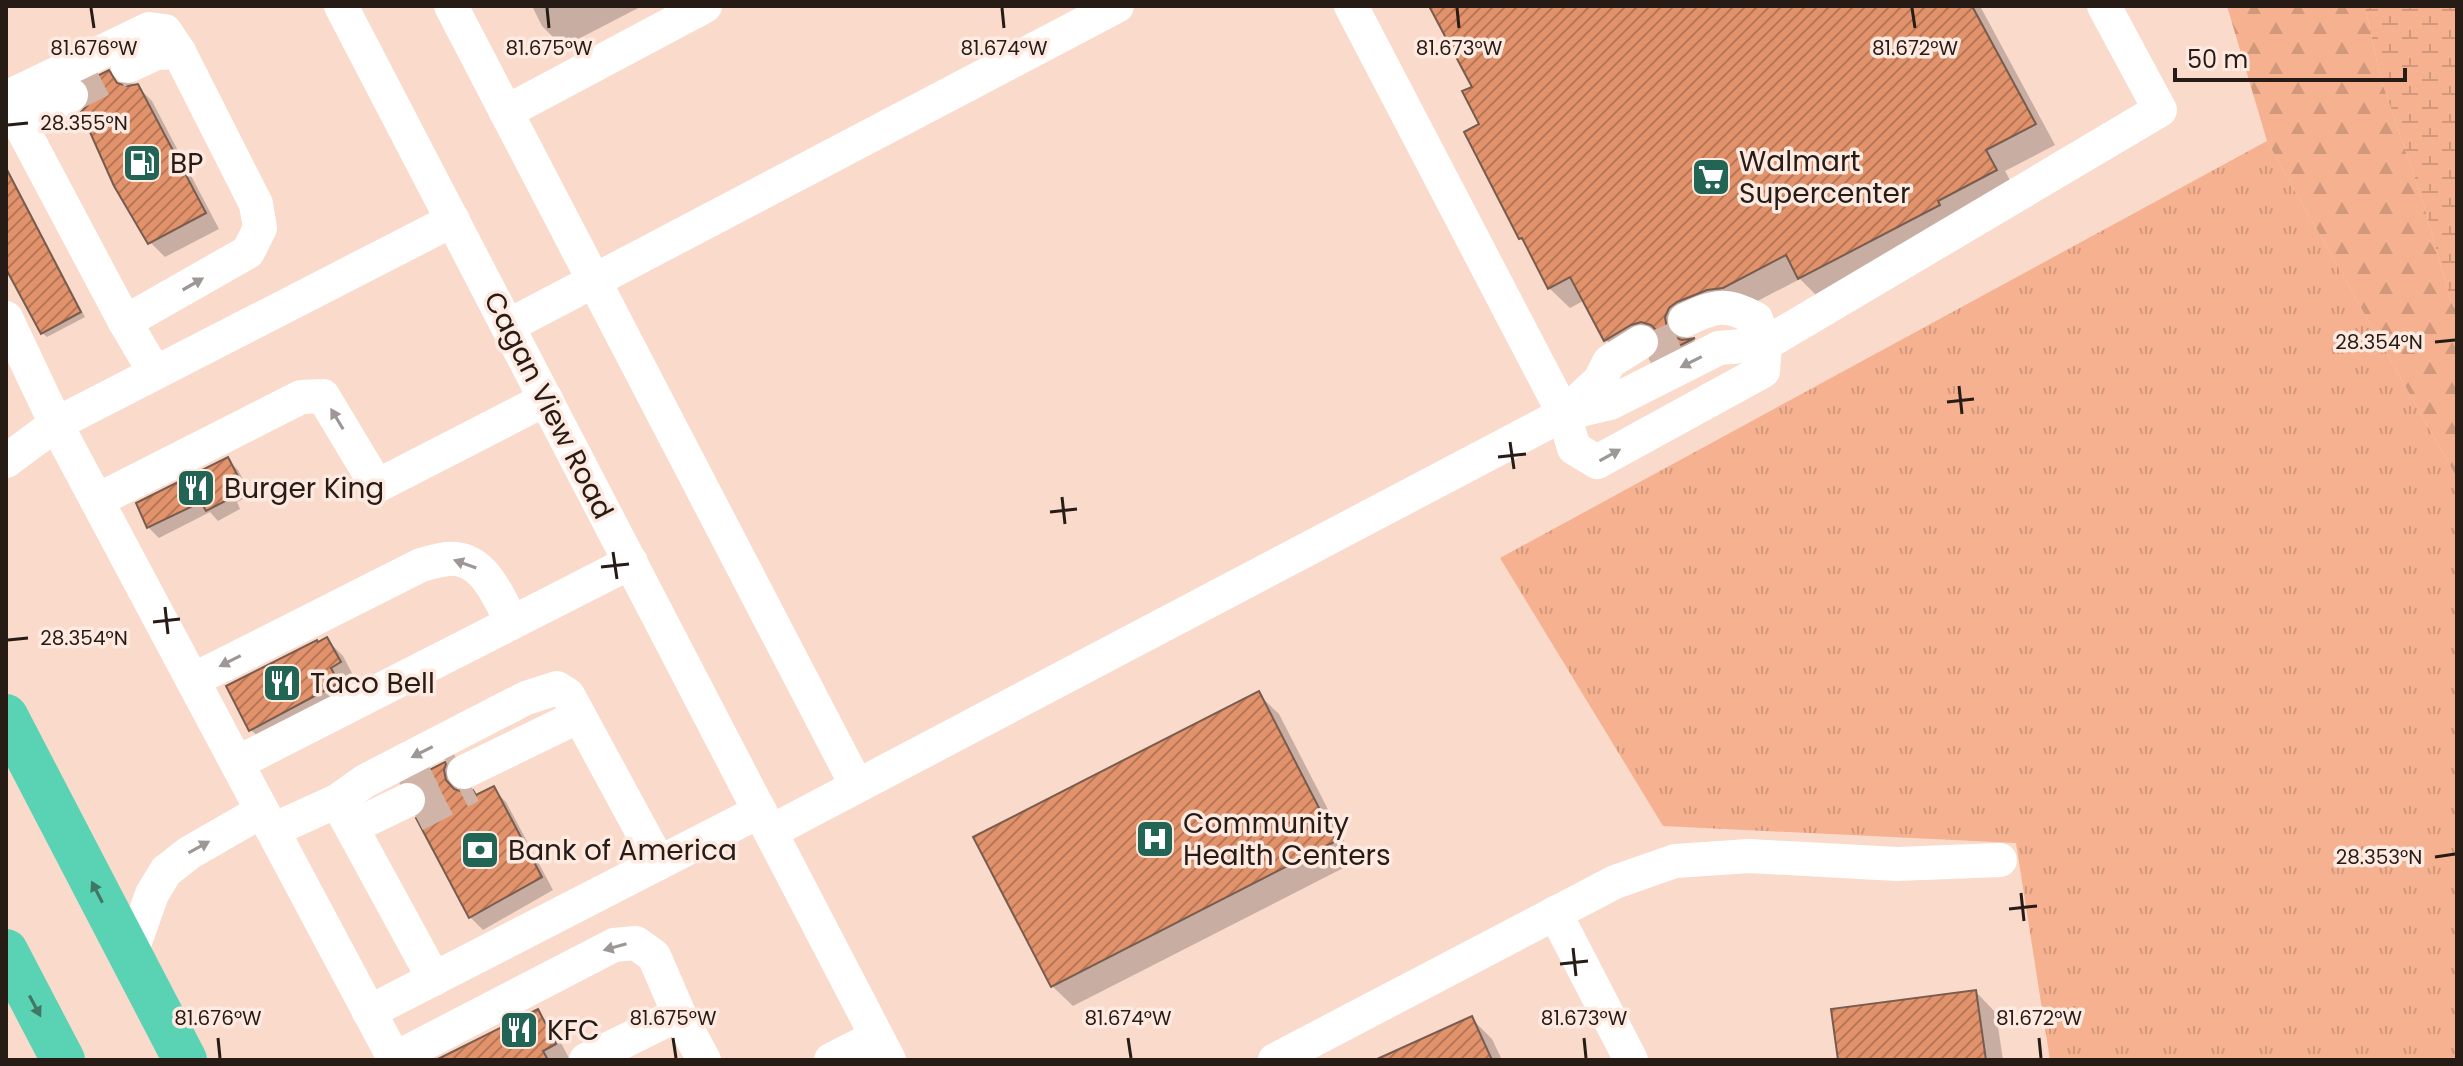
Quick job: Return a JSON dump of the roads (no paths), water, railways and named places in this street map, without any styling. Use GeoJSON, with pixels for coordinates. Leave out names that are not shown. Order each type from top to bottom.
{"type":"FeatureCollection","features":[{"type":"Feature","properties":{"kind":"highway"},"geometry":{"type":"LineString","coordinates":[[6,716],[185,1060]]}},
{"type":"Feature","properties":{"kind":"highway"},"geometry":{"type":"LineString","coordinates":[[6,951],[63,1060]]}},
{"type":"Feature","properties":{"kind":"street","name":"Cagan View Road"},"geometry":{"type":"LineString","coordinates":[[341,6],[882,1049]]}},
{"type":"Feature","properties":{"kind":"street"},"geometry":{"type":"LineString","coordinates":[[451,6],[857,786]]}},
{"type":"Feature","properties":{"kind":"street"},"geometry":{"type":"LineString","coordinates":[[506,112],[705,6]]}},
{"type":"Feature","properties":{"kind":"street"},"geometry":{"type":"LineString","coordinates":[[508,326],[1117,6]]}},
{"type":"Feature","properties":{"kind":"street"},"geometry":{"type":"LineString","coordinates":[[1351,6],[1564,414],[1574,448],[1597,462],[1763,371],[1765,344],[1756,319],[1742,311],[1712,307],[1688,326]]}},
{"type":"Feature","properties":{"kind":"street"},"geometry":{"type":"LineString","coordinates":[[369,1012],[659,863],[857,786],[1564,414],[1610,403],[1719,348],[1765,344],[2160,110],[2104,6]]}},
{"type":"Feature","properties":{"kind":"street"},"geometry":{"type":"LineString","coordinates":[[10,106],[149,29],[165,31],[179,52],[256,204],[260,228],[248,252],[125,322]]}},
{"type":"Feature","properties":{"kind":"street"},"geometry":{"type":"LineString","coordinates":[[128,66],[156,53],[179,52]]}},
{"type":"Feature","properties":{"kind":"street"},"geometry":{"type":"LineString","coordinates":[[10,106],[71,95]]}},
{"type":"Feature","properties":{"kind":"street"},"geometry":{"type":"LineString","coordinates":[[10,106],[155,373]]}},
{"type":"Feature","properties":{"kind":"street"},"geometry":{"type":"LineString","coordinates":[[6,461],[56,424],[453,220]]}},
{"type":"Feature","properties":{"kind":"street"},"geometry":{"type":"LineString","coordinates":[[6,318],[56,424],[395,1059],[614,945],[636,943],[654,956],[679,1014],[704,1060]]}},
{"type":"Feature","properties":{"kind":"street"},"geometry":{"type":"LineString","coordinates":[[1564,414],[1600,380],[1609,362],[1644,347]]}},
{"type":"Feature","properties":{"kind":"street"},"geometry":{"type":"LineString","coordinates":[[98,500],[301,397],[323,396],[377,486],[546,399]]}},
{"type":"Feature","properties":{"kind":"street"},"geometry":{"type":"LineString","coordinates":[[193,680],[421,565],[449,559],[470,562],[487,577],[512,622]]}},
{"type":"Feature","properties":{"kind":"street"},"geometry":{"type":"LineString","coordinates":[[237,763],[631,562]]}},
{"type":"Feature","properties":{"kind":"street"},"geometry":{"type":"LineString","coordinates":[[348,821],[365,781],[526,698],[557,688],[576,710],[659,863]]}},
{"type":"Feature","properties":{"kind":"street"},"geometry":{"type":"LineString","coordinates":[[464,772],[576,710]]}},
{"type":"Feature","properties":{"kind":"street"},"geometry":{"type":"LineString","coordinates":[[130,956],[152,894],[166,871],[189,853],[268,820],[348,821],[408,800]]}},
{"type":"Feature","properties":{"kind":"street"},"geometry":{"type":"LineString","coordinates":[[348,821],[434,979]]}},
{"type":"Feature","properties":{"kind":"street"},"geometry":{"type":"LineString","coordinates":[[1295,1055],[1615,882],[1675,861],[1749,856],[1897,864],[2000,860]]}},
{"type":"Feature","properties":{"kind":"street"},"geometry":{"type":"LineString","coordinates":[[1555,913],[1631,1060]]}},
{"type":"Feature","properties":{"kind":"street"},"geometry":{"type":"LineString","coordinates":[[586,1060],[679,1014]]}},
{"type":"Feature","properties":{"kind":"street"},"geometry":{"type":"LineString","coordinates":[[831,1060],[882,1049]]}},
{"type":"Feature","properties":{"kind":"tunnel"},"geometry":{"type":"LineString","coordinates":[[71,95],[128,66]]}},
{"type":"Feature","properties":{"kind":"tunnel"},"geometry":{"type":"LineString","coordinates":[[1646,352],[1692,332]]}},
{"type":"Feature","properties":{"kind":"tunnel"},"geometry":{"type":"LineString","coordinates":[[401,786],[456,758]]}},
{"type":"Feature","properties":{"kind":"tunnel"},"geometry":{"type":"LineString","coordinates":[[415,815],[471,786]]}},
{"type":"Feature","properties":{"kind":"place","name":"BP"},"geometry":{"type":"Point","coordinates":[142,163]}},
{"type":"Feature","properties":{"kind":"place","name":"Walmart Supercenter"},"geometry":{"type":"Point","coordinates":[1711,177]}},
{"type":"Feature","properties":{"kind":"place","name":"Burger King"},"geometry":{"type":"Point","coordinates":[196,488]}},
{"type":"Feature","properties":{"kind":"place","name":"Taco Bell"},"geometry":{"type":"Point","coordinates":[282,683]}},
{"type":"Feature","properties":{"kind":"place","name":"Community Health Centers"},"geometry":{"type":"Point","coordinates":[1155,839]}},
{"type":"Feature","properties":{"kind":"place","name":"Bank of America"},"geometry":{"type":"Point","coordinates":[480,850]}},
{"type":"Feature","properties":{"kind":"place","name":"KFC"},"geometry":{"type":"Point","coordinates":[519,1030]}}]}
